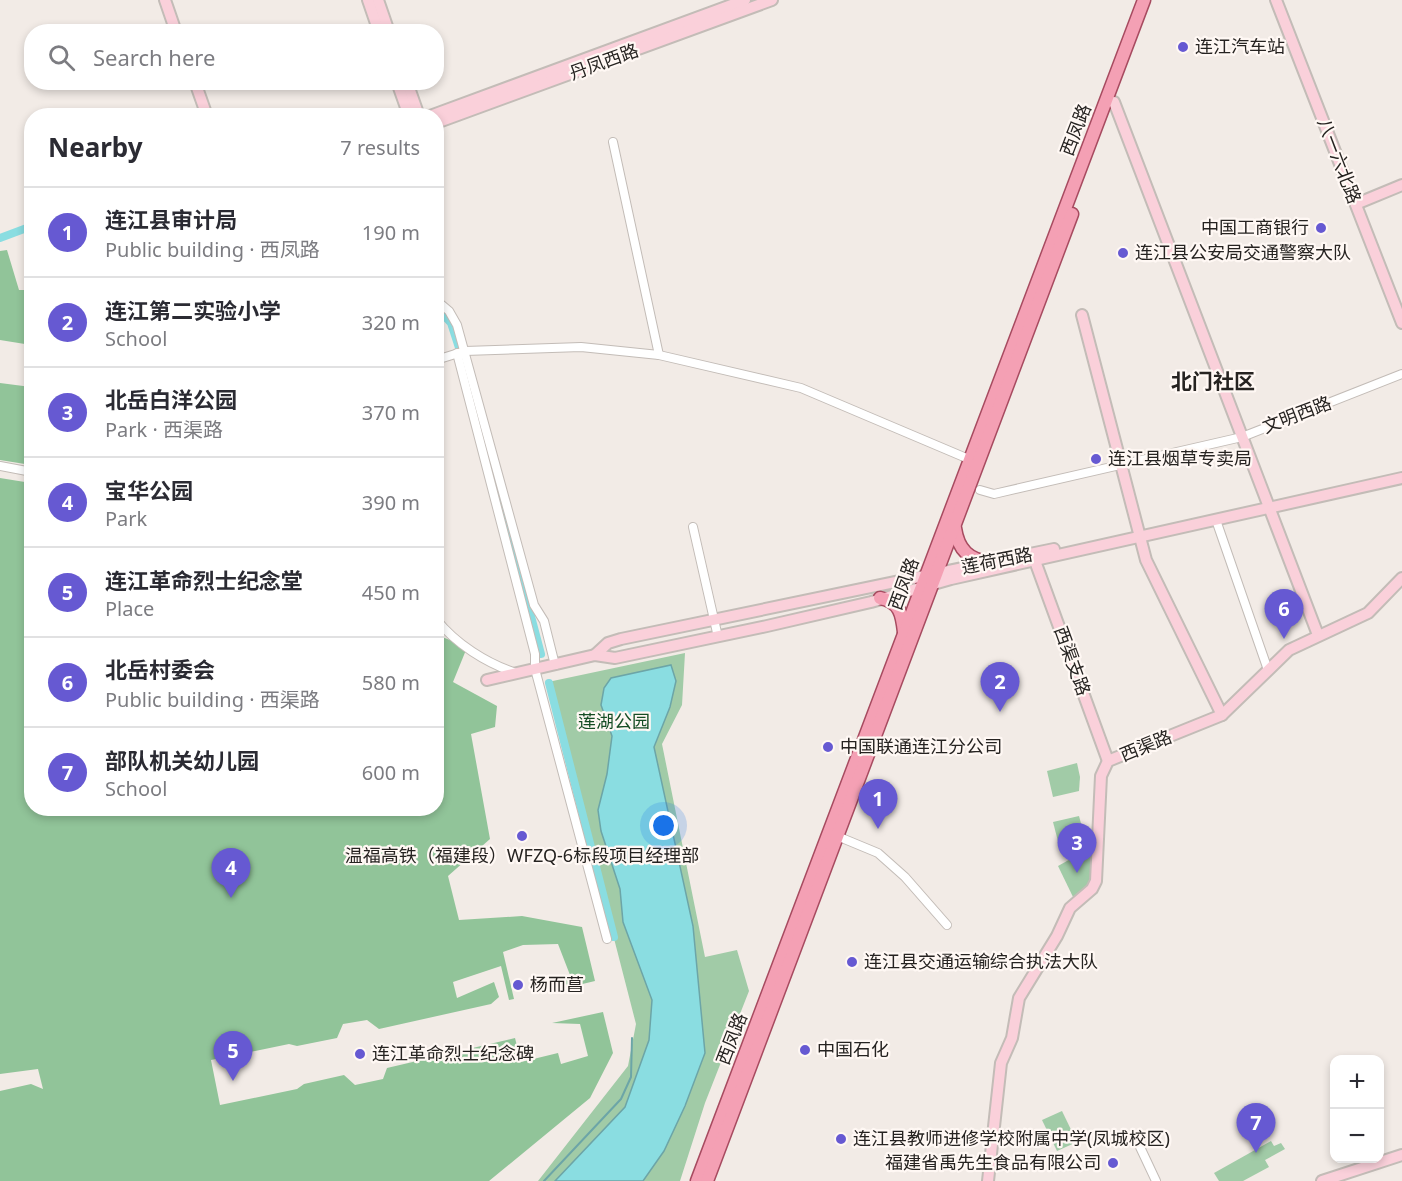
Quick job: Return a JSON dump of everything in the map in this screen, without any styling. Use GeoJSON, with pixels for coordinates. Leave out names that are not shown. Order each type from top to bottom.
{"type":"FeatureCollection","features":[{"type":"Feature","properties":{"kind":"main road"},"geometry":{"type":"LineString","coordinates":[[165,0],[173,24]]}},
{"type":"Feature","properties":{"kind":"main road"},"geometry":{"type":"LineString","coordinates":[[368,0],[376,24]]}},
{"type":"Feature","properties":{"kind":"main road"},"geometry":{"type":"LineString","coordinates":[[378,0],[386,24]]}},
{"type":"Feature","properties":{"kind":"main road","name":"丹凤西路"},"geometry":{"type":"LineString","coordinates":[[444,111],[745,0]]}},
{"type":"Feature","properties":{"kind":"main road","name":"丹凤西路"},"geometry":{"type":"LineString","coordinates":[[444,120],[772,0]]}},
{"type":"Feature","properties":{"kind":"main road","name":"西凤路"},"geometry":{"type":"LineString","coordinates":[[707,1181],[837,836],[971,460],[1144,0]]}},
{"type":"Feature","properties":{"kind":"main road","name":"西凤路"},"geometry":{"type":"LineString","coordinates":[[697,1181],[905,633],[955,527],[1153,0]]}},
{"type":"Feature","properties":{"kind":"main road","name":"八一六北路"},"geometry":{"type":"LineString","coordinates":[[1276,0],[1402,323]]}},
{"type":"Feature","properties":{"kind":"main road"},"geometry":{"type":"LineString","coordinates":[[198,90],[204,108]]}},
{"type":"Feature","properties":{"kind":"main road"},"geometry":{"type":"LineString","coordinates":[[400,90],[406,108]]}},
{"type":"Feature","properties":{"kind":"main road"},"geometry":{"type":"LineString","coordinates":[[410,90],[416,108]]}},
{"type":"Feature","properties":{"kind":"main road"},"geometry":{"type":"LineString","coordinates":[[1114,102],[1318,635]]}},
{"type":"Feature","properties":{"kind":"main road"},"geometry":{"type":"LineString","coordinates":[[1356,204],[1402,185]]}},
{"type":"Feature","properties":{"kind":"main road"},"geometry":{"type":"LineString","coordinates":[[1082,315],[1149,567],[1222,715]]}},
{"type":"Feature","properties":{"kind":"main road","name":"莲荷西路"},"geometry":{"type":"LineString","coordinates":[[595,655],[612,641],[877,585],[930,580],[1035,561],[1402,470]]}},
{"type":"Feature","properties":{"kind":"main road","name":"莲荷西路"},"geometry":{"type":"LineString","coordinates":[[487,680],[595,655],[615,658],[718,637],[871,602],[930,580],[991,562],[1216,520],[1268,505],[1402,478]]}},
{"type":"Feature","properties":{"kind":"main road"},"geometry":{"type":"LineString","coordinates":[[955,527],[959,543],[967,555],[980,562],[991,562]]}},
{"type":"Feature","properties":{"kind":"main road","name":"西渠支路"},"geometry":{"type":"LineString","coordinates":[[1035,561],[1108,761]]}},
{"type":"Feature","properties":{"kind":"main road","name":"西渠路"},"geometry":{"type":"LineString","coordinates":[[988,1181],[1001,1063],[1010,1043],[1019,998],[1057,936],[1070,908],[1092,889],[1096,881],[1101,776],[1108,761],[1222,715],[1295,646],[1368,613],[1402,578]]}},
{"type":"Feature","properties":{"kind":"main road"},"geometry":{"type":"LineString","coordinates":[[877,585],[880,598],[888,599],[899,607],[905,633]]}},
{"type":"Feature","properties":{"kind":"main road"},"geometry":{"type":"LineString","coordinates":[[1322,1181],[1402,1155]]}},
{"type":"Feature","properties":{"kind":"street"},"geometry":{"type":"LineString","coordinates":[[613,142],[659,355]]}},
{"type":"Feature","properties":{"kind":"street"},"geometry":{"type":"LineString","coordinates":[[444,308],[455,320],[535,654],[535,669],[607,939]]}},
{"type":"Feature","properties":{"kind":"street"},"geometry":{"type":"LineString","coordinates":[[444,357],[461,352],[581,347],[659,355],[801,388],[971,460]]}},
{"type":"Feature","properties":{"kind":"street"},"geometry":{"type":"LineString","coordinates":[[461,352],[534,605],[544,621],[555,665]]}},
{"type":"Feature","properties":{"kind":"street","name":"文明西路"},"geometry":{"type":"LineString","coordinates":[[980,490],[994,494],[1242,437],[1402,374]]}},
{"type":"Feature","properties":{"kind":"street"},"geometry":{"type":"LineString","coordinates":[[0,466],[24,470]]}},
{"type":"Feature","properties":{"kind":"street"},"geometry":{"type":"LineString","coordinates":[[1216,520],[1268,670]]}},
{"type":"Feature","properties":{"kind":"street"},"geometry":{"type":"LineString","coordinates":[[693,527],[718,637]]}},
{"type":"Feature","properties":{"kind":"street"},"geometry":{"type":"LineString","coordinates":[[444,629],[495,666],[518,673]]}},
{"type":"Feature","properties":{"kind":"street"},"geometry":{"type":"LineString","coordinates":[[837,836],[878,853],[905,877],[947,925]]}},
{"type":"Feature","properties":{"kind":"street"},"geometry":{"type":"LineString","coordinates":[[1140,1147],[1155,1181]]}},
{"type":"Feature","properties":{"kind":"green space"},"geometry":{"type":"Polygon","coordinates":[[[7,250],[19,290],[24,290],[24,344],[0,340],[0,251],[7,250]]]}},
{"type":"Feature","properties":{"kind":"green space"},"geometry":{"type":"Polygon","coordinates":[[[0,383],[24,386],[24,464],[0,460],[0,383]]]}},
{"type":"Feature","properties":{"kind":"green space"},"geometry":{"type":"Polygon","coordinates":[[[0,478],[24,482],[24,816],[444,816],[444,638],[466,650],[453,682],[497,706],[495,727],[471,734],[490,839],[448,876],[459,920],[522,916],[582,927],[595,981],[549,992],[547,984],[570,975],[558,944],[523,945],[503,952],[514,999],[509,1000],[501,966],[453,982],[457,998],[494,982],[499,997],[491,1004],[379,1029],[367,1020],[343,1024],[337,1038],[297,1046],[289,1044],[211,1060],[220,1105],[297,1089],[304,1084],[344,1075],[355,1085],[383,1079],[387,1068],[515,1038],[521,1062],[558,1053],[561,1064],[588,1056],[580,1024],[552,1023],[603,1012],[613,1053],[590,1098],[489,1181],[0,1181],[0,1091],[31,1084],[43,1089],[38,1069],[0,1074],[0,478]]]}},
{"type":"Feature","properties":{"kind":"green space","name":"莲湖公园"},"geometry":{"type":"Polygon","coordinates":[[[685,653],[682,705],[662,744],[705,957],[737,950],[749,991],[705,1103],[680,1181],[538,1181],[628,1066],[636,1024],[548,682],[685,653]]]}},
{"type":"Feature","properties":{"kind":"green space"},"geometry":{"type":"Polygon","coordinates":[[[1077,763],[1080,777],[1079,791],[1053,797],[1047,771],[1077,763]]]}},
{"type":"Feature","properties":{"kind":"green space"},"geometry":{"type":"Polygon","coordinates":[[[1079,816],[1086,842],[1060,849],[1053,822],[1079,816]]]}},
{"type":"Feature","properties":{"kind":"green space"},"geometry":{"type":"Polygon","coordinates":[[[1092,847],[1093,880],[1074,899],[1058,866],[1092,847]]]}},
{"type":"Feature","properties":{"kind":"green space"},"geometry":{"type":"Polygon","coordinates":[[[1062,1111],[1077,1142],[1057,1151],[1042,1120],[1062,1111]]]}},
{"type":"Feature","properties":{"kind":"green space"},"geometry":{"type":"Polygon","coordinates":[[[1271,1141],[1274,1146],[1281,1143],[1285,1149],[1265,1160],[1269,1167],[1243,1181],[1219,1181],[1214,1173],[1271,1141]]]}},
{"type":"Feature","properties":{"kind":"water"},"geometry":{"type":"Polygon","coordinates":[[[671,665],[676,681],[670,707],[654,747],[693,926],[705,1053],[685,1106],[664,1151],[643,1181],[555,1181],[625,1107],[649,1040],[652,1000],[623,922],[620,889],[601,831],[598,810],[607,774],[612,736],[601,705],[604,688],[611,678],[671,665]]]}},
{"type":"Feature","properties":{"kind":"waterway"},"geometry":{"type":"LineString","coordinates":[[0,238],[24,229]]}},
{"type":"Feature","properties":{"kind":"waterway"},"geometry":{"type":"LineString","coordinates":[[444,316],[451,323],[462,357]]}},
{"type":"Feature","properties":{"kind":"waterway"},"geometry":{"type":"LineString","coordinates":[[467,374],[541,654]]}},
{"type":"Feature","properties":{"kind":"waterway"},"geometry":{"type":"LineString","coordinates":[[549,683],[614,937]]}},
{"type":"Feature","properties":{"kind":"waterway"},"geometry":{"type":"LineString","coordinates":[[544,1181],[621,1099],[631,1077],[632,1038]]}},
{"type":"Feature","properties":{"kind":"place","name":"连江汽车站"},"geometry":{"type":"Point","coordinates":[1183,47]}},
{"type":"Feature","properties":{"kind":"place","name":"中国工商银行"},"geometry":{"type":"Point","coordinates":[1321,228]}},
{"type":"Feature","properties":{"kind":"place","name":"连江县公安局交通警察大队"},"geometry":{"type":"Point","coordinates":[1123,253]}},
{"type":"Feature","properties":{"kind":"place","name":"连江县烟草专卖局"},"geometry":{"type":"Point","coordinates":[1096,459]}},
{"type":"Feature","properties":{"kind":"place","name":"北岳村委会"},"geometry":{"type":"Point","coordinates":[1284,639]}},
{"type":"Feature","properties":{"kind":"place","name":"连江第二实验小学"},"geometry":{"type":"Point","coordinates":[1000,712]}},
{"type":"Feature","properties":{"kind":"place","name":"中国联通连江分公司"},"geometry":{"type":"Point","coordinates":[828,747]}},
{"type":"Feature","properties":{"kind":"place","name":"连江县审计局"},"geometry":{"type":"Point","coordinates":[878,829]}},
{"type":"Feature","properties":{"kind":"place","name":"温福高铁（福建段）WFZQ-6标段项目经理部"},"geometry":{"type":"Point","coordinates":[522,836]}},
{"type":"Feature","properties":{"kind":"place","name":"北岳白洋公园"},"geometry":{"type":"Point","coordinates":[1077,873]}},
{"type":"Feature","properties":{"kind":"place","name":"宝华公园"},"geometry":{"type":"Point","coordinates":[231,898]}},
{"type":"Feature","properties":{"kind":"place","name":"连江县交通运输综合执法大队"},"geometry":{"type":"Point","coordinates":[852,962]}},
{"type":"Feature","properties":{"kind":"place","name":"杨而菖"},"geometry":{"type":"Point","coordinates":[518,985]}},
{"type":"Feature","properties":{"kind":"place","name":"中国石化"},"geometry":{"type":"Point","coordinates":[805,1050]}},
{"type":"Feature","properties":{"kind":"place","name":"连江革命烈士纪念碑"},"geometry":{"type":"Point","coordinates":[360,1054]}},
{"type":"Feature","properties":{"kind":"place","name":"连江革命烈士纪念堂"},"geometry":{"type":"Point","coordinates":[233,1081]}},
{"type":"Feature","properties":{"kind":"place","name":"连江县教师进修学校附属中学(凤城校区)"},"geometry":{"type":"Point","coordinates":[841,1139]}},
{"type":"Feature","properties":{"kind":"place","name":"部队机关幼儿园"},"geometry":{"type":"Point","coordinates":[1256,1153]}},
{"type":"Feature","properties":{"kind":"place","name":"福建省禹先生食品有限公司"},"geometry":{"type":"Point","coordinates":[1113,1163]}},
{"type":"Feature","properties":{"kind":"district","name":"北门社区"},"geometry":{"type":"Point","coordinates":[1213,382]}}]}
